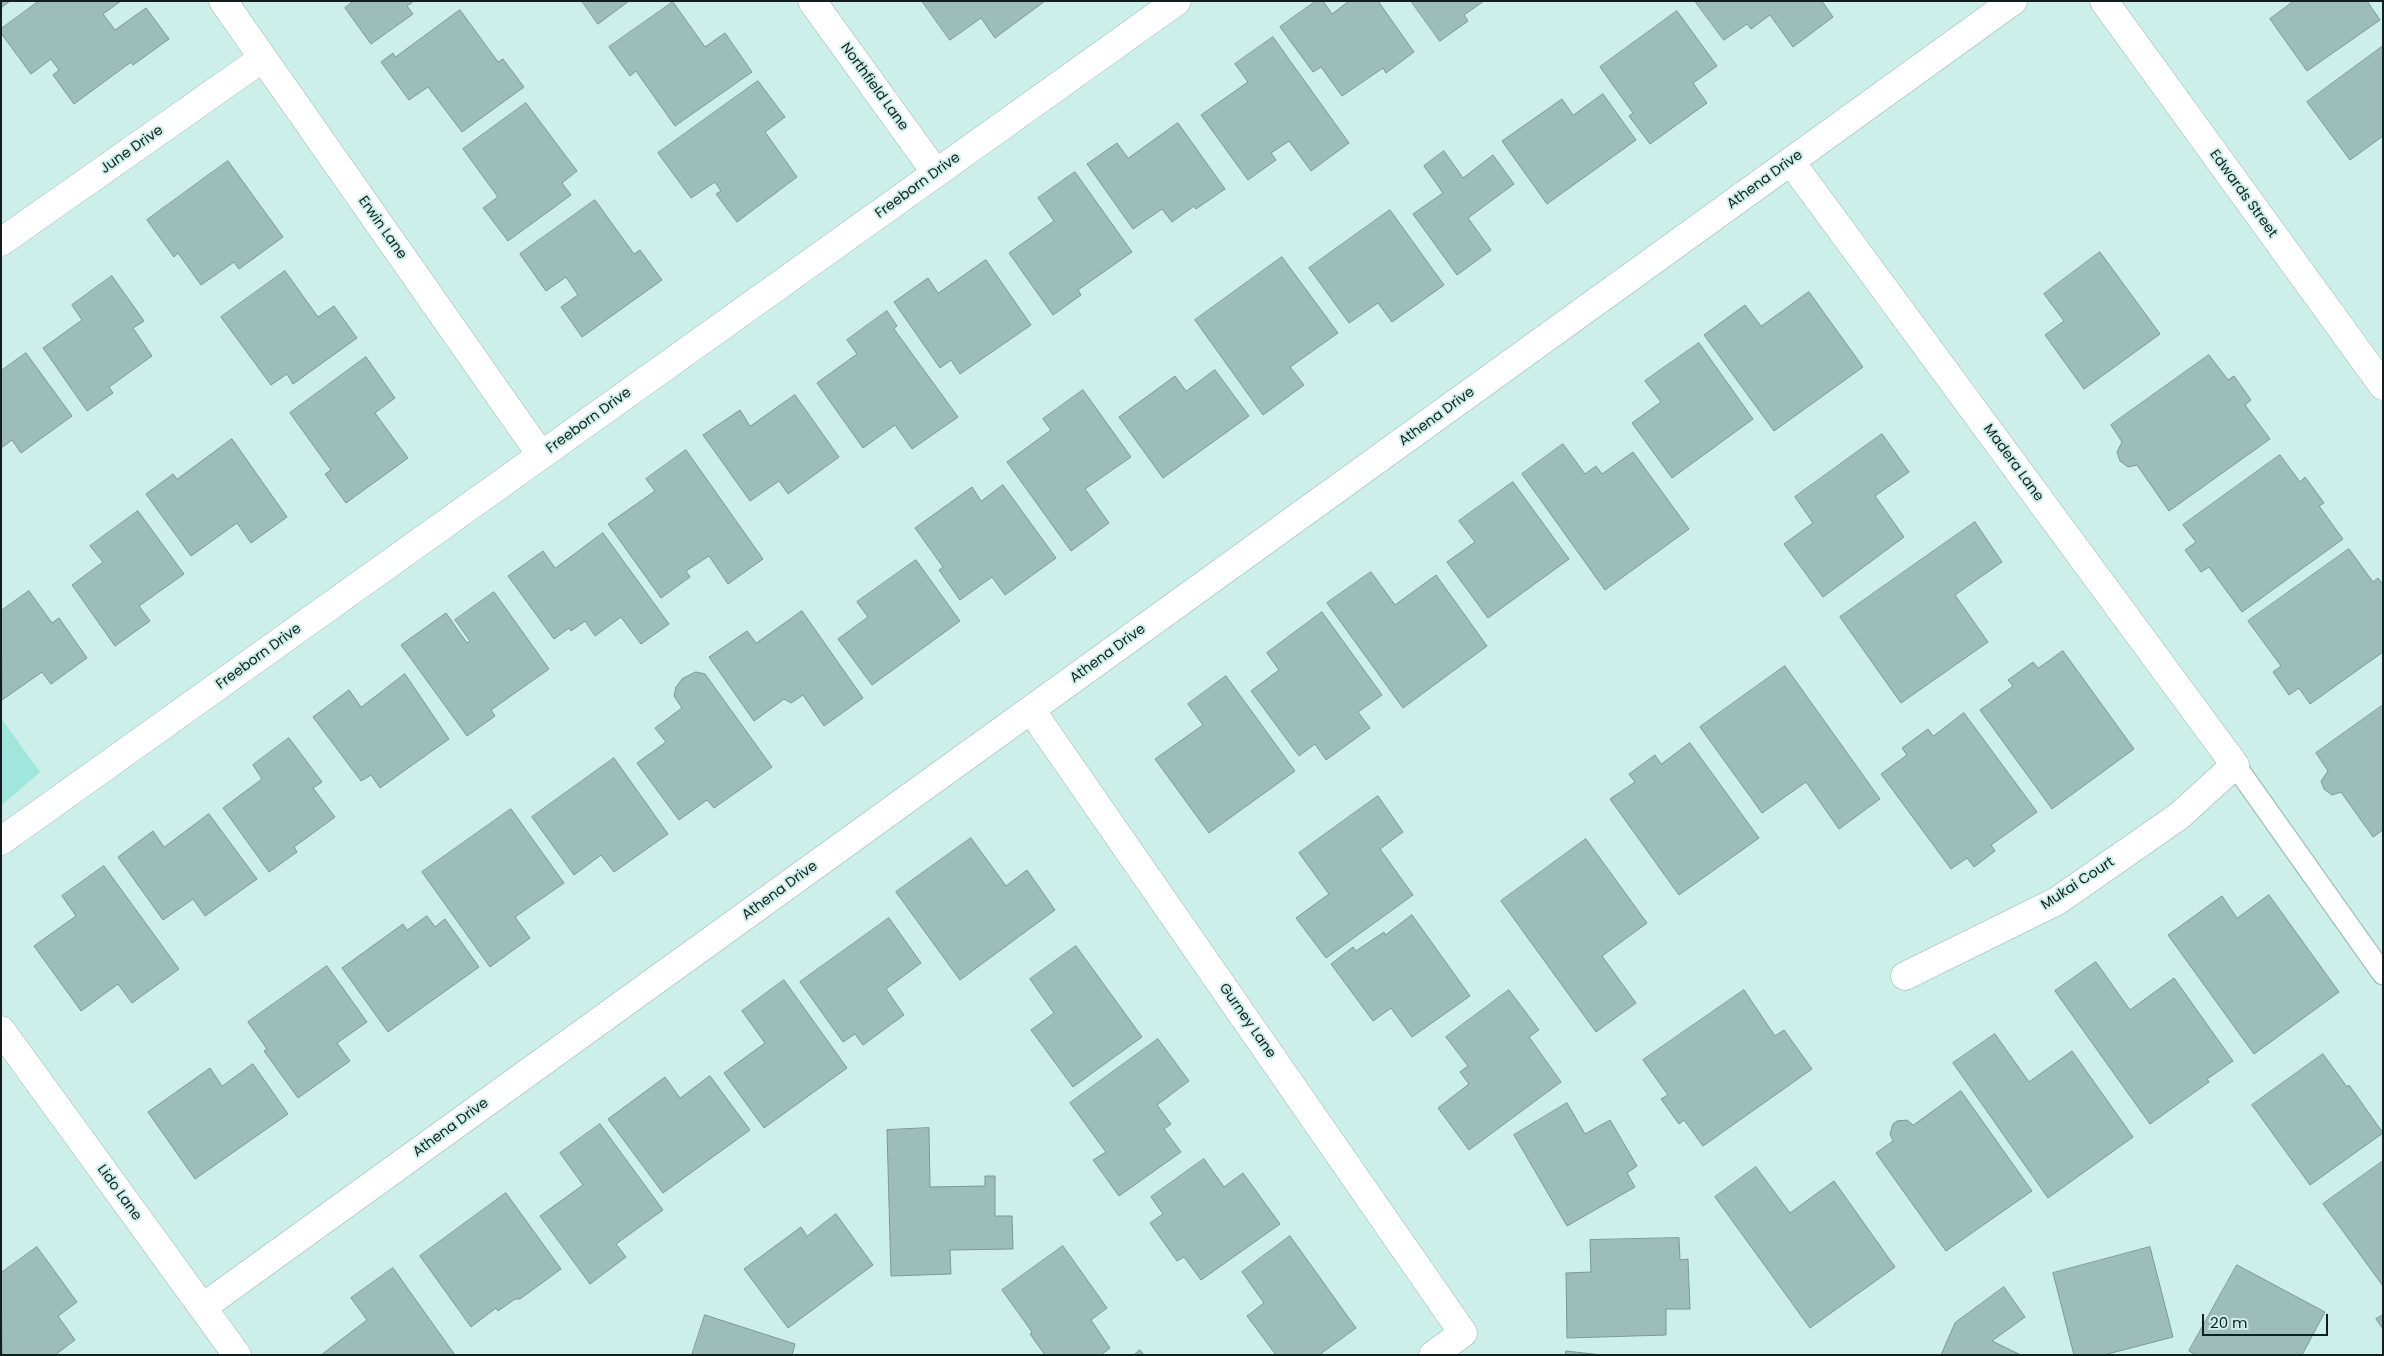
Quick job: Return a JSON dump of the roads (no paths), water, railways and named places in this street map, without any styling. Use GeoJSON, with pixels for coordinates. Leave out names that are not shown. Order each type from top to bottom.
{"type":"FeatureCollection","features":[{"type":"Feature","properties":{"kind":"street","name":"Erwin Lane"},"geometry":{"type":"LineString","coordinates":[[223,1],[541,455]]}},
{"type":"Feature","properties":{"kind":"street","name":"Northfield Lane"},"geometry":{"type":"LineString","coordinates":[[812,1],[936,173]]}},
{"type":"Feature","properties":{"kind":"street","name":"Freeborn Drive"},"geometry":{"type":"LineString","coordinates":[[1,841],[1177,1]]}},
{"type":"Feature","properties":{"kind":"street","name":"Athena Drive"},"geometry":{"type":"LineString","coordinates":[[203,1307],[2013,1]]}},
{"type":"Feature","properties":{"kind":"street","name":"Edwards Street"},"geometry":{"type":"LineString","coordinates":[[2104,1],[2383,386]]}},
{"type":"Feature","properties":{"kind":"street","name":"June Drive"},"geometry":{"type":"LineString","coordinates":[[1,242],[263,58]]}},
{"type":"Feature","properties":{"kind":"street","name":"Madera Lane"},"geometry":{"type":"LineString","coordinates":[[1791,162],[2235,766]]}},
{"type":"Feature","properties":{"kind":"street","name":"Gurney Lane"},"geometry":{"type":"LineString","coordinates":[[1031,710],[1463,1333],[1433,1355]]}},
{"type":"Feature","properties":{"kind":"street","name":"Mukai Court"},"geometry":{"type":"LineString","coordinates":[[1905,976],[2057,901],[2179,816],[2235,766]]}},
{"type":"Feature","properties":{"kind":"street","name":"Lido Lane"},"geometry":{"type":"LineString","coordinates":[[1,1030],[237,1355]]}},
{"type":"Feature","properties":{"kind":"lane"},"geometry":{"type":"LineString","coordinates":[[2235,766],[2383,974]]}}]}
